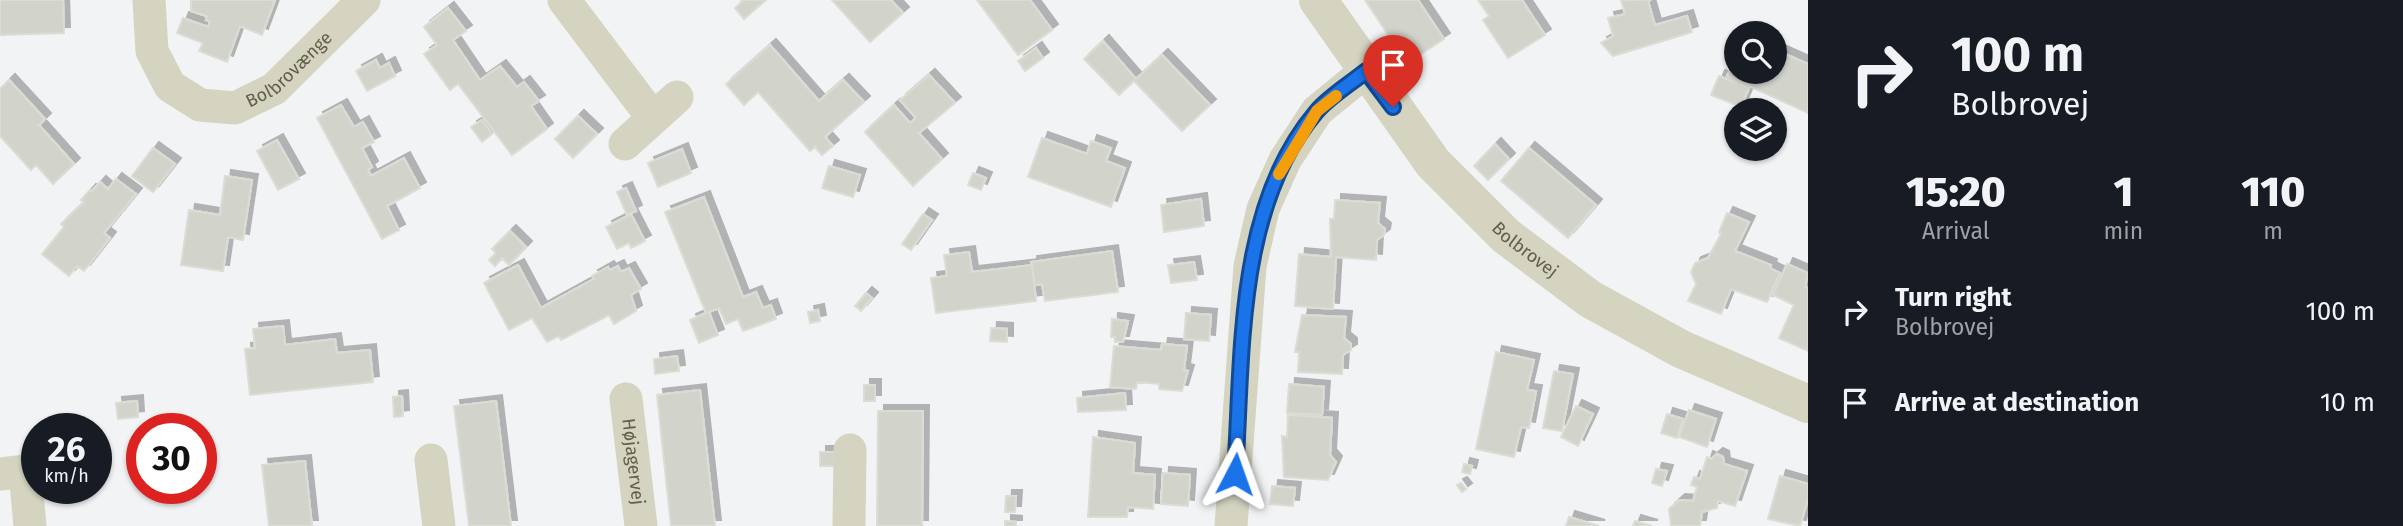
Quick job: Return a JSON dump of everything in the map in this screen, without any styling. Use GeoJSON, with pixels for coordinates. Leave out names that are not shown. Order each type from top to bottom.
{"type":"FeatureCollection","features":[{"type":"Feature","properties":{"kind":"street","name":"Bolbrovænge"},"geometry":{"type":"LineString","coordinates":[[149,0],[152,51],[170,86],[200,105],[235,108],[274,89],[364,0]]}},
{"type":"Feature","properties":{"kind":"street"},"geometry":{"type":"LineString","coordinates":[[564,0],[665,108],[625,144]]}},
{"type":"Feature","properties":{"kind":"street","name":"Bolbrovej"},"geometry":{"type":"LineString","coordinates":[[1318,0],[1433,163],[1517,244],[1590,299],[1681,349],[1808,404]]}},
{"type":"Feature","properties":{"kind":"street"},"geometry":{"type":"LineString","coordinates":[[1231,526],[1250,266],[1263,209],[1285,160],[1317,111],[1366,71]]}},
{"type":"Feature","properties":{"kind":"street","name":"Højagervej"},"geometry":{"type":"LineString","coordinates":[[626,399],[641,526]]}},
{"type":"Feature","properties":{"kind":"street"},"geometry":{"type":"LineString","coordinates":[[849,526],[850,450]]}},
{"type":"Feature","properties":{"kind":"street"},"geometry":{"type":"LineString","coordinates":[[431,460],[439,526]]}},
{"type":"Feature","properties":{"kind":"street"},"geometry":{"type":"LineString","coordinates":[[0,474],[25,471],[30,526]]}},
{"type":"Feature","properties":{"kind":"building"},"geometry":{"type":"Polygon","coordinates":[[[0,0],[63,0],[64,33],[0,35],[0,0]]]}},
{"type":"Feature","properties":{"kind":"building"},"geometry":{"type":"Polygon","coordinates":[[[191,0],[275,0],[262,35],[240,26],[227,62],[199,51],[203,43],[177,33],[183,18],[208,27],[210,21],[206,20],[207,16],[191,11],[191,0]]]}},
{"type":"Feature","properties":{"kind":"building"},"geometry":{"type":"Polygon","coordinates":[[[744,0],[766,0],[744,19],[735,8],[744,0]]]}},
{"type":"Feature","properties":{"kind":"building"},"geometry":{"type":"Polygon","coordinates":[[[832,0],[891,0],[903,13],[870,42],[832,0]]]}},
{"type":"Feature","properties":{"kind":"building"},"geometry":{"type":"Polygon","coordinates":[[[977,0],[1030,0],[1052,30],[1018,55],[977,0]]]}},
{"type":"Feature","properties":{"kind":"building"},"geometry":{"type":"Polygon","coordinates":[[[1365,0],[1418,0],[1444,39],[1407,63],[1365,0]]]}},
{"type":"Feature","properties":{"kind":"building"},"geometry":{"type":"Polygon","coordinates":[[[1478,0],[1522,0],[1545,35],[1508,58],[1483,20],[1489,16],[1478,0]]]}},
{"type":"Feature","properties":{"kind":"building"},"geometry":{"type":"Polygon","coordinates":[[[1621,0],[1651,0],[1648,1],[1655,25],[1687,16],[1692,32],[1613,56],[1601,43],[1613,36],[1608,18],[1625,14],[1621,0]]]}},
{"type":"Feature","properties":{"kind":"building"},"geometry":{"type":"Polygon","coordinates":[[[448,8],[466,31],[453,40],[480,80],[500,66],[517,87],[524,82],[539,101],[531,106],[547,129],[512,155],[458,84],[450,90],[424,54],[437,45],[424,27],[448,8]]]}},
{"type":"Feature","properties":{"kind":"building"},"geometry":{"type":"Polygon","coordinates":[[[1103,41],[1136,79],[1162,55],[1210,105],[1182,131],[1134,81],[1119,95],[1084,59],[1103,41]]]}},
{"type":"Feature","properties":{"kind":"building"},"geometry":{"type":"Polygon","coordinates":[[[770,45],[819,101],[843,80],[864,102],[825,137],[833,146],[822,155],[815,147],[810,151],[758,92],[744,105],[726,84],[770,45]]]}},
{"type":"Feature","properties":{"kind":"building"},"geometry":{"type":"Polygon","coordinates":[[[1036,48],[1043,58],[1025,71],[1018,61],[1036,48]]]}},
{"type":"Feature","properties":{"kind":"building"},"geometry":{"type":"Polygon","coordinates":[[[1787,55],[1808,64],[1808,113],[1787,103],[1787,98],[1775,98],[1745,84],[1787,84],[1787,55]]]}},
{"type":"Feature","properties":{"kind":"building"},"geometry":{"type":"Polygon","coordinates":[[[376,60],[380,68],[389,63],[395,76],[367,91],[356,71],[376,60]]]}},
{"type":"Feature","properties":{"kind":"building"},"geometry":{"type":"Polygon","coordinates":[[[929,75],[955,103],[919,133],[942,159],[913,186],[865,132],[894,105],[910,123],[916,118],[900,100],[929,75]]]}},
{"type":"Feature","properties":{"kind":"building"},"geometry":{"type":"Polygon","coordinates":[[[1719,76],[1724,78],[1724,84],[1739,84],[1749,88],[1745,98],[1724,98],[1724,100],[1711,95],[1719,76]]]}},
{"type":"Feature","properties":{"kind":"building"},"geometry":{"type":"Polygon","coordinates":[[[9,80],[45,119],[39,125],[74,164],[53,184],[36,165],[31,170],[0,136],[0,89],[9,80]]]}},
{"type":"Feature","properties":{"kind":"building"},"geometry":{"type":"Polygon","coordinates":[[[341,105],[354,127],[363,122],[374,142],[362,148],[372,167],[368,170],[371,176],[404,158],[420,188],[387,206],[399,230],[382,239],[317,118],[341,105]]]}},
{"type":"Feature","properties":{"kind":"building"},"geometry":{"type":"Polygon","coordinates":[[[578,116],[597,134],[573,158],[555,139],[578,116]]]}},
{"type":"Feature","properties":{"kind":"building"},"geometry":{"type":"Polygon","coordinates":[[[482,120],[492,134],[482,142],[471,127],[482,120]]]}},
{"type":"Feature","properties":{"kind":"building"},"geometry":{"type":"Polygon","coordinates":[[[1042,138],[1087,154],[1091,141],[1111,148],[1106,161],[1125,168],[1111,207],[1028,177],[1042,138]]]}},
{"type":"Feature","properties":{"kind":"building"},"geometry":{"type":"Polygon","coordinates":[[[277,140],[299,179],[278,190],[257,151],[277,140]]]}},
{"type":"Feature","properties":{"kind":"building"},"geometry":{"type":"Polygon","coordinates":[[[1495,144],[1509,159],[1488,180],[1474,166],[1495,144]]]}},
{"type":"Feature","properties":{"kind":"building"},"geometry":{"type":"Polygon","coordinates":[[[153,148],[175,164],[153,192],[132,176],[153,148]]]}},
{"type":"Feature","properties":{"kind":"building"},"geometry":{"type":"Polygon","coordinates":[[[1529,148],[1596,205],[1568,238],[1501,181],[1529,148]]]}},
{"type":"Feature","properties":{"kind":"building"},"geometry":{"type":"Polygon","coordinates":[[[682,149],[691,173],[658,187],[648,163],[682,149]]]}},
{"type":"Feature","properties":{"kind":"building"},"geometry":{"type":"Polygon","coordinates":[[[829,166],[860,175],[853,197],[822,188],[829,166]]]}},
{"type":"Feature","properties":{"kind":"building"},"geometry":{"type":"Polygon","coordinates":[[[973,173],[986,178],[981,190],[968,185],[973,173]]]}},
{"type":"Feature","properties":{"kind":"building"},"geometry":{"type":"Polygon","coordinates":[[[225,176],[252,180],[243,240],[228,237],[223,271],[181,265],[189,210],[220,215],[225,176]]]}},
{"type":"Feature","properties":{"kind":"building"},"geometry":{"type":"Polygon","coordinates":[[[116,179],[136,194],[104,233],[110,238],[84,271],[77,266],[69,276],[42,254],[64,227],[61,224],[84,202],[81,200],[90,190],[100,182],[108,189],[116,179]]]}},
{"type":"Feature","properties":{"kind":"building"},"geometry":{"type":"Polygon","coordinates":[[[626,188],[636,211],[627,215],[617,192],[626,188]]]}},
{"type":"Feature","properties":{"kind":"building"},"geometry":{"type":"Polygon","coordinates":[[[704,197],[743,297],[756,292],[763,308],[771,305],[776,319],[743,331],[738,319],[726,324],[719,308],[709,312],[718,335],[699,343],[690,320],[706,313],[665,212],[704,197]]]}},
{"type":"Feature","properties":{"kind":"building"},"geometry":{"type":"Polygon","coordinates":[[[1201,199],[1204,226],[1164,232],[1161,205],[1201,199]]]}},
{"type":"Feature","properties":{"kind":"building"},"geometry":{"type":"Polygon","coordinates":[[[1335,200],[1380,203],[1378,223],[1385,229],[1384,235],[1377,240],[1376,260],[1336,257],[1333,309],[1295,306],[1299,254],[1331,257],[1330,219],[1334,219],[1335,200]]]}},
{"type":"Feature","properties":{"kind":"building"},"geometry":{"type":"Polygon","coordinates":[[[1727,213],[1749,222],[1735,251],[1771,265],[1770,268],[1780,273],[1767,302],[1731,289],[1721,314],[1688,301],[1696,284],[1691,272],[1695,263],[1708,258],[1721,234],[1719,232],[1727,213]]]}},
{"type":"Feature","properties":{"kind":"building"},"geometry":{"type":"Polygon","coordinates":[[[631,214],[645,241],[631,248],[629,243],[617,249],[606,227],[631,214]]]}},
{"type":"Feature","properties":{"kind":"building"},"geometry":{"type":"Polygon","coordinates":[[[923,214],[932,220],[911,250],[902,244],[923,214]]]}},
{"type":"Feature","properties":{"kind":"building"},"geometry":{"type":"Polygon","coordinates":[[[510,231],[526,247],[509,265],[502,258],[495,266],[489,260],[496,253],[492,249],[510,231]]]}},
{"type":"Feature","properties":{"kind":"building"},"geometry":{"type":"Polygon","coordinates":[[[1112,251],[1118,292],[1045,301],[1042,284],[1035,285],[1031,262],[1112,251]]]}},
{"type":"Feature","properties":{"kind":"building"},"geometry":{"type":"Polygon","coordinates":[[[969,252],[972,272],[1032,265],[1036,301],[936,313],[931,278],[947,276],[944,255],[969,252]]]}},
{"type":"Feature","properties":{"kind":"building"},"geometry":{"type":"Polygon","coordinates":[[[1194,262],[1197,280],[1171,283],[1168,265],[1194,262]]]}},
{"type":"Feature","properties":{"kind":"building"},"geometry":{"type":"Polygon","coordinates":[[[1787,264],[1808,273],[1805,287],[1808,288],[1808,351],[1779,338],[1794,305],[1773,295],[1787,264]]]}},
{"type":"Feature","properties":{"kind":"building"},"geometry":{"type":"Polygon","coordinates":[[[518,265],[541,308],[594,279],[592,276],[608,267],[610,270],[618,266],[621,272],[629,268],[641,289],[631,295],[636,311],[614,324],[609,315],[561,340],[559,336],[547,342],[532,318],[509,330],[484,283],[518,265]]]}},
{"type":"Feature","properties":{"kind":"building"},"geometry":{"type":"Polygon","coordinates":[[[866,293],[872,298],[861,311],[855,306],[866,293]]]}},
{"type":"Feature","properties":{"kind":"building"},"geometry":{"type":"Polygon","coordinates":[[[818,310],[820,321],[810,323],[808,312],[818,310]]]}},
{"type":"Feature","properties":{"kind":"building"},"geometry":{"type":"Polygon","coordinates":[[[1186,313],[1211,315],[1209,341],[1184,339],[1186,313]]]}},
{"type":"Feature","properties":{"kind":"building"},"geometry":{"type":"Polygon","coordinates":[[[1302,315],[1346,317],[1344,338],[1351,344],[1351,350],[1343,355],[1342,374],[1298,372],[1299,352],[1295,352],[1302,315]]]}},
{"type":"Feature","properties":{"kind":"building"},"geometry":{"type":"Polygon","coordinates":[[[1112,319],[1128,321],[1123,342],[1115,342],[1115,337],[1111,337],[1112,319]]]}},
{"type":"Feature","properties":{"kind":"building"},"geometry":{"type":"Polygon","coordinates":[[[283,326],[285,345],[335,339],[337,353],[370,350],[373,382],[250,395],[245,349],[255,348],[253,329],[283,326]]]}},
{"type":"Feature","properties":{"kind":"building"},"geometry":{"type":"Polygon","coordinates":[[[991,328],[1007,329],[1007,342],[990,341],[991,328]]]}},
{"type":"Feature","properties":{"kind":"building"},"geometry":{"type":"Polygon","coordinates":[[[1162,344],[1187,346],[1184,370],[1188,371],[1182,391],[1159,389],[1159,384],[1137,382],[1136,389],[1110,387],[1114,346],[1161,350],[1162,344]]]}},
{"type":"Feature","properties":{"kind":"building"},"geometry":{"type":"Polygon","coordinates":[[[1496,352],[1534,360],[1527,390],[1536,391],[1529,428],[1521,427],[1514,457],[1476,449],[1496,352]]]}},
{"type":"Feature","properties":{"kind":"building"},"geometry":{"type":"Polygon","coordinates":[[[677,356],[679,371],[655,374],[654,359],[677,356]]]}},
{"type":"Feature","properties":{"kind":"building"},"geometry":{"type":"Polygon","coordinates":[[[1554,371],[1573,374],[1562,431],[1543,428],[1554,371]]]}},
{"type":"Feature","properties":{"kind":"building"},"geometry":{"type":"Polygon","coordinates":[[[1289,384],[1324,387],[1322,415],[1287,413],[1289,384]]]}},
{"type":"Feature","properties":{"kind":"building"},"geometry":{"type":"Polygon","coordinates":[[[864,385],[875,385],[875,401],[864,401],[864,385]]]}},
{"type":"Feature","properties":{"kind":"building"},"geometry":{"type":"Polygon","coordinates":[[[700,390],[715,526],[671,526],[657,395],[700,390]]]}},
{"type":"Feature","properties":{"kind":"building"},"geometry":{"type":"Polygon","coordinates":[[[1125,393],[1126,410],[1078,412],[1077,398],[1125,393]]]}},
{"type":"Feature","properties":{"kind":"building"},"geometry":{"type":"Polygon","coordinates":[[[402,396],[403,416],[394,417],[393,397],[402,396]]]}},
{"type":"Feature","properties":{"kind":"building"},"geometry":{"type":"Polygon","coordinates":[[[137,401],[138,413],[126,413],[126,418],[118,419],[116,403],[137,401]]]}},
{"type":"Feature","properties":{"kind":"building"},"geometry":{"type":"Polygon","coordinates":[[[496,401],[511,526],[469,526],[454,406],[496,401]]]}},
{"type":"Feature","properties":{"kind":"building"},"geometry":{"type":"Polygon","coordinates":[[[1576,406],[1593,414],[1578,446],[1561,437],[1576,406]]]}},
{"type":"Feature","properties":{"kind":"building"},"geometry":{"type":"Polygon","coordinates":[[[1689,410],[1716,419],[1707,447],[1679,437],[1689,410]]]}},
{"type":"Feature","properties":{"kind":"building"},"geometry":{"type":"Polygon","coordinates":[[[878,411],[923,411],[922,526],[877,526],[878,411]]]}},
{"type":"Feature","properties":{"kind":"building"},"geometry":{"type":"Polygon","coordinates":[[[1667,414],[1683,419],[1677,438],[1661,433],[1667,414]]]}},
{"type":"Feature","properties":{"kind":"building"},"geometry":{"type":"Polygon","coordinates":[[[1288,415],[1332,418],[1330,455],[1336,462],[1328,480],[1284,477],[1282,436],[1287,437],[1288,415]]]}},
{"type":"Feature","properties":{"kind":"building"},"geometry":{"type":"Polygon","coordinates":[[[1093,437],[1135,443],[1133,473],[1155,475],[1153,509],[1128,507],[1127,517],[1088,517],[1093,437]]]}},
{"type":"Feature","properties":{"kind":"building"},"geometry":{"type":"Polygon","coordinates":[[[820,452],[834,452],[834,466],[820,466],[820,452]]]}},
{"type":"Feature","properties":{"kind":"building"},"geometry":{"type":"Polygon","coordinates":[[[1717,454],[1723,457],[1724,464],[1747,471],[1735,506],[1718,501],[1717,508],[1702,512],[1700,526],[1671,526],[1669,509],[1679,500],[1693,501],[1697,487],[1691,485],[1694,477],[1700,479],[1707,457],[1711,459],[1717,454]]]}},
{"type":"Feature","properties":{"kind":"building"},"geometry":{"type":"Polygon","coordinates":[[[305,461],[312,526],[269,526],[262,465],[305,461]]]}},
{"type":"Feature","properties":{"kind":"building"},"geometry":{"type":"Polygon","coordinates":[[[1464,464],[1472,466],[1470,474],[1462,472],[1464,464]]]}},
{"type":"Feature","properties":{"kind":"building"},"geometry":{"type":"Polygon","coordinates":[[[1656,469],[1667,471],[1662,486],[1652,483],[1656,469]]]}},
{"type":"Feature","properties":{"kind":"building"},"geometry":{"type":"Polygon","coordinates":[[[1163,473],[1190,475],[1188,506],[1161,504],[1163,473]]]}},
{"type":"Feature","properties":{"kind":"building"},"geometry":{"type":"Polygon","coordinates":[[[1780,476],[1808,484],[1808,499],[1800,526],[1768,519],[1780,476]]]}},
{"type":"Feature","properties":{"kind":"building"},"geometry":{"type":"Polygon","coordinates":[[[1461,483],[1466,489],[1462,492],[1457,485],[1461,483]]]}},
{"type":"Feature","properties":{"kind":"building"},"geometry":{"type":"Polygon","coordinates":[[[1272,486],[1295,488],[1293,506],[1270,504],[1272,486]]]}},
{"type":"Feature","properties":{"kind":"building"},"geometry":{"type":"Polygon","coordinates":[[[1006,496],[1016,496],[1015,512],[1005,512],[1006,496]]]}},
{"type":"Feature","properties":{"kind":"building"},"geometry":{"type":"Polygon","coordinates":[[[1569,517],[1599,526],[1566,526],[1569,517]]]}},
{"type":"Feature","properties":{"kind":"building"},"geometry":{"type":"Polygon","coordinates":[[[1005,521],[1016,522],[1016,526],[1005,526],[1005,521]]]}},
{"type":"Feature","properties":{"kind":"building"},"geometry":{"type":"Polygon","coordinates":[[[1635,521],[1652,526],[1633,526],[1635,521]]]}},
{"type":"Feature","properties":{"kind":"slow traffic"},"geometry":{"type":"LineString","coordinates":[[1279,174],[1317,111],[1336,96]]}},
{"type":"Feature","properties":{"kind":"route"},"geometry":{"type":"LineString","coordinates":[[1235,474],[1250,266],[1263,209],[1285,160],[1317,111],[1366,71],[1393,107]]}}]}
